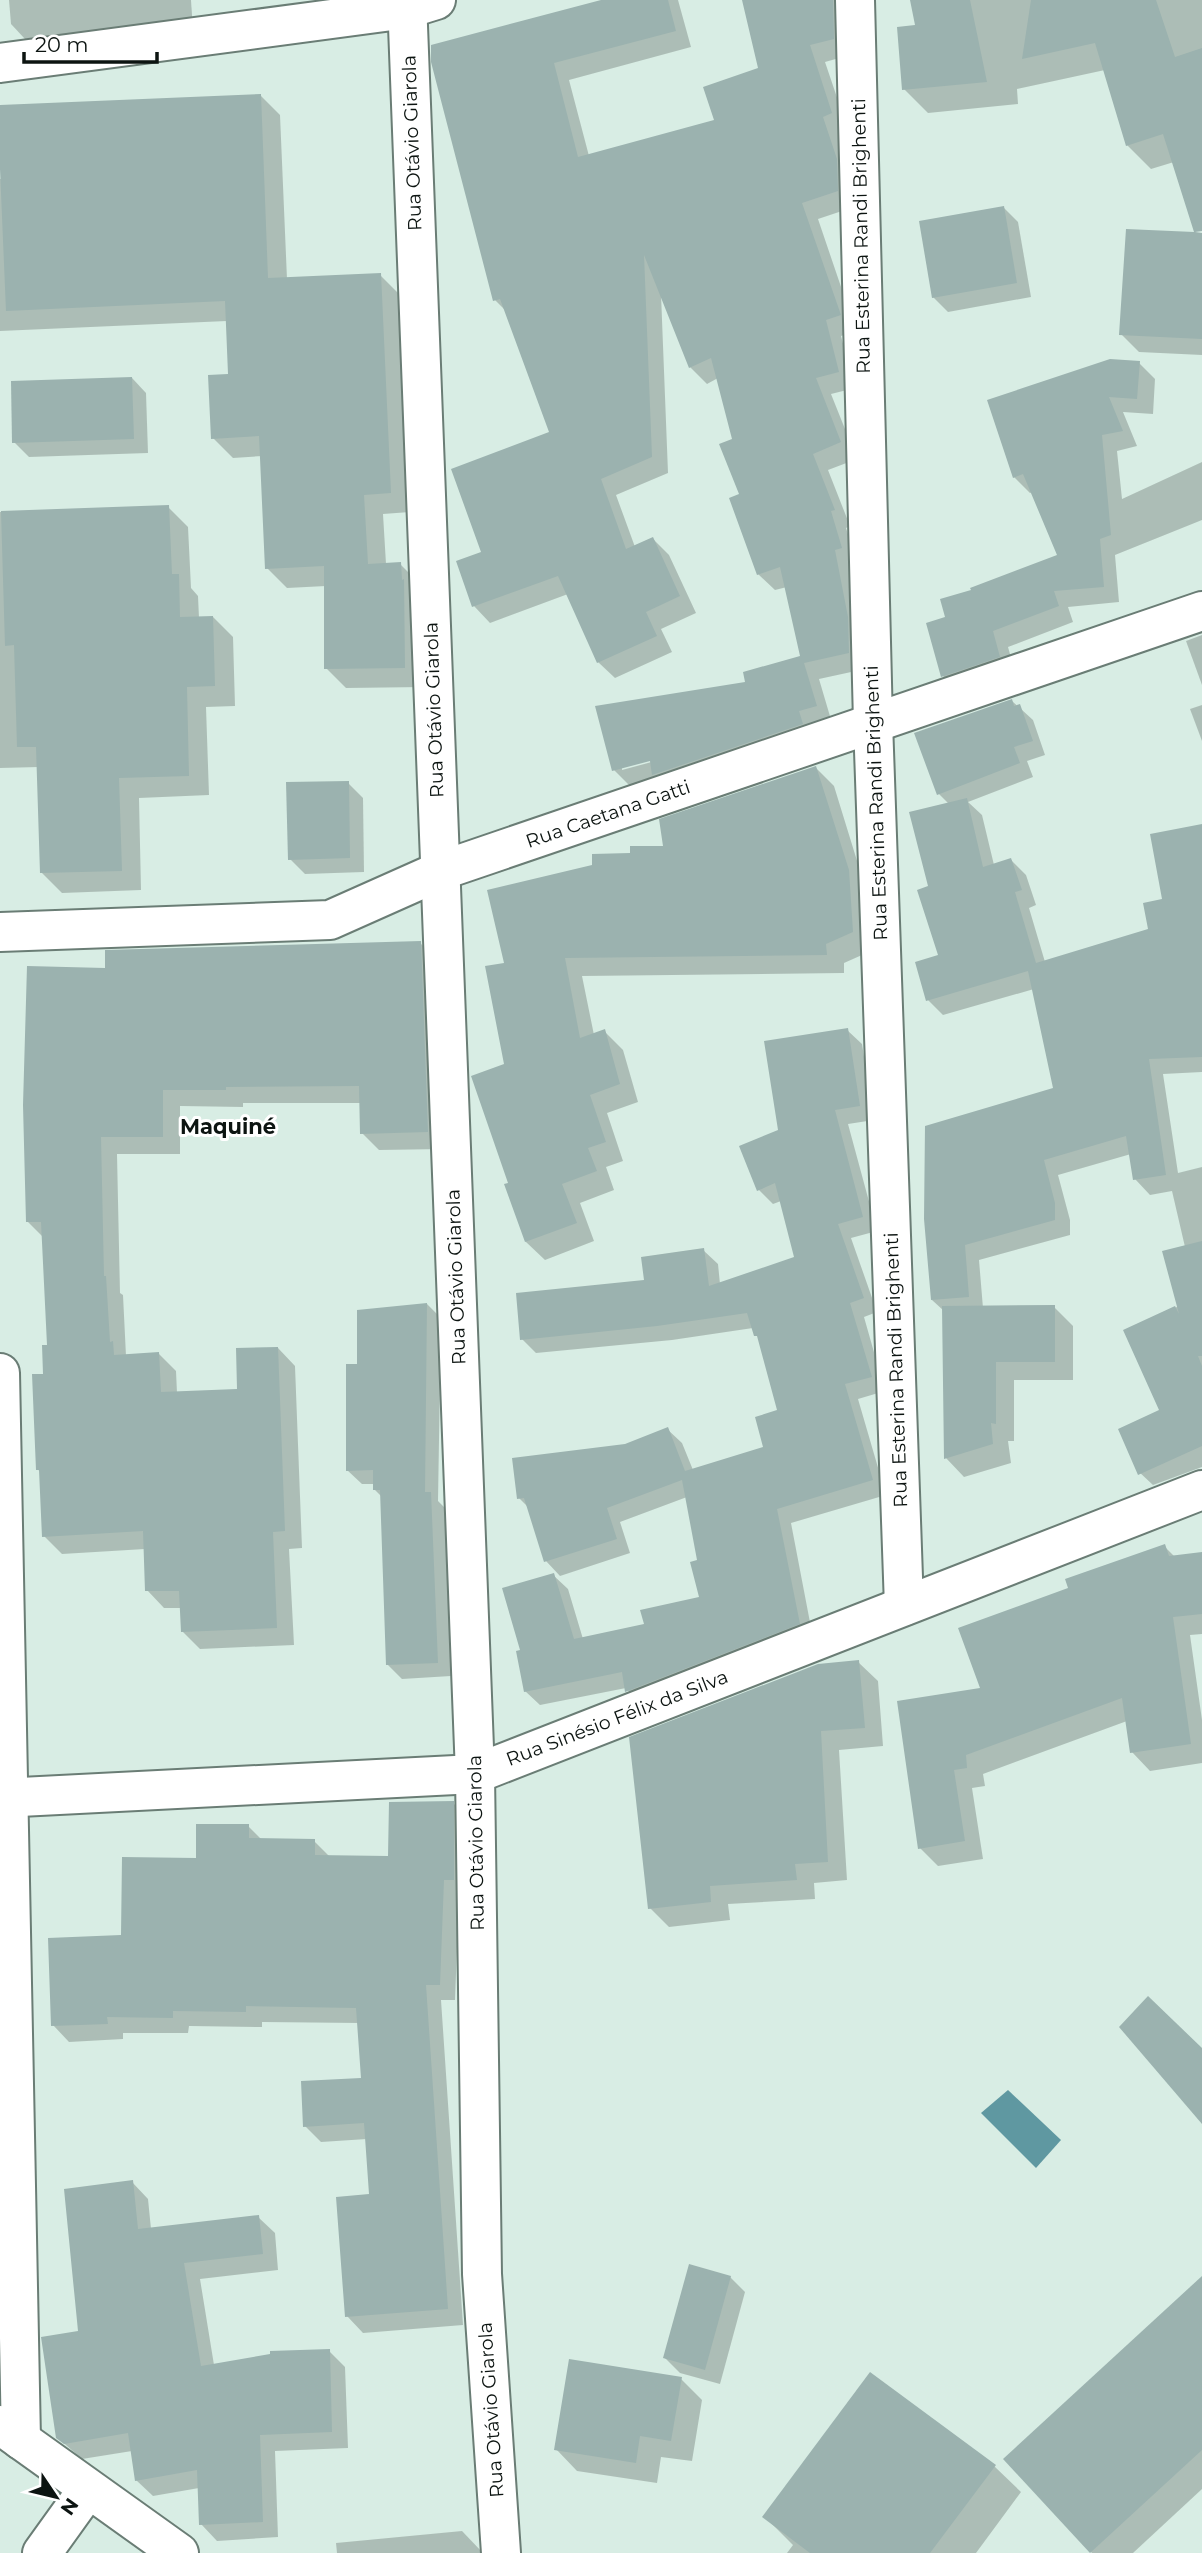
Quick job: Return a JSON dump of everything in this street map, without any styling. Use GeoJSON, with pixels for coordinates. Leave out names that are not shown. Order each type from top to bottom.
{"type":"FeatureCollection","features":[{"type":"Feature","properties":{"kind":"street","name":"Rua Esterina Randi Brighenti"},"geometry":{"type":"LineString","coordinates":[[855,0],[873,722],[904,1606]]}},
{"type":"Feature","properties":{"kind":"street"},"geometry":{"type":"LineString","coordinates":[[0,63],[417,3]]}},
{"type":"Feature","properties":{"kind":"street","name":"Rua Otávio Giarola"},"geometry":{"type":"LineString","coordinates":[[417,3],[440,872],[475,1774],[482,2274],[501,2553]]}},
{"type":"Feature","properties":{"kind":"street","name":"Rua Caetana Gatti"},"geometry":{"type":"LineString","coordinates":[[0,932],[330,920],[440,872],[1202,611]]}},
{"type":"Feature","properties":{"kind":"street"},"geometry":{"type":"LineString","coordinates":[[0,1373],[10,2433],[179,2553]]}},
{"type":"Feature","properties":{"kind":"street","name":"Rua Sinésio Félix da Silva"},"geometry":{"type":"LineString","coordinates":[[5,1798],[475,1774],[1202,1490]]}},
{"type":"Feature","properties":{"kind":"street"},"geometry":{"type":"LineString","coordinates":[[42,2553],[88,2489]]}},
{"type":"Feature","properties":{"kind":"water"},"geometry":{"type":"Polygon","coordinates":[[[1008,2090],[1061,2140],[1036,2168],[981,2113],[1008,2090]]]}},
{"type":"Feature","properties":{"kind":"building"},"geometry":{"type":"Polygon","coordinates":[[[601,0],[668,0],[676,31],[554,63],[578,157],[714,120],[703,87],[758,68],[742,0],[833,0],[834,39],[810,45],[832,113],[823,117],[837,159],[838,191],[802,203],[841,315],[826,320],[839,372],[816,378],[841,442],[813,454],[835,510],[831,511],[842,548],[835,550],[848,617],[849,653],[804,663],[817,706],[799,711],[803,724],[652,775],[650,761],[612,771],[595,706],[745,682],[743,672],[800,656],[780,567],[757,575],[729,498],[739,494],[719,444],[732,439],[711,358],[689,368],[644,255],[652,457],[601,479],[626,549],[653,537],[680,596],[646,612],[657,636],[597,663],[558,576],[472,607],[456,561],[481,552],[451,469],[549,432],[500,299],[493,301],[431,62],[431,45],[601,0]]]}},
{"type":"Feature","properties":{"kind":"building"},"geometry":{"type":"Polygon","coordinates":[[[910,0],[970,0],[987,82],[902,90],[897,27],[915,25],[910,0]]]}},
{"type":"Feature","properties":{"kind":"building"},"geometry":{"type":"Polygon","coordinates":[[[1031,0],[1156,0],[1175,57],[1202,48],[1202,231],[1195,232],[1202,233],[1202,339],[1119,335],[1126,229],[1194,232],[1163,134],[1126,146],[1095,43],[1022,59],[1031,0]]]}},
{"type":"Feature","properties":{"kind":"building"},"geometry":{"type":"Polygon","coordinates":[[[261,94],[268,278],[381,273],[391,493],[364,495],[368,564],[401,562],[402,580],[404,579],[405,668],[324,669],[324,566],[265,569],[259,436],[211,439],[208,375],[228,374],[225,301],[6,311],[0,105],[261,94]]]}},
{"type":"Feature","properties":{"kind":"building"},"geometry":{"type":"Polygon","coordinates":[[[1004,206],[1017,283],[932,298],[919,221],[1004,206]]]}},
{"type":"Feature","properties":{"kind":"building"},"geometry":{"type":"Polygon","coordinates":[[[1110,359],[1140,361],[1137,399],[1109,397],[1123,431],[1102,435],[1111,535],[1100,539],[1104,587],[1054,591],[1059,606],[993,631],[1000,657],[941,677],[926,623],[945,617],[940,599],[971,590],[970,588],[1057,555],[1023,474],[1013,478],[987,400],[1110,359]]]}},
{"type":"Feature","properties":{"kind":"building"},"geometry":{"type":"Polygon","coordinates":[[[132,377],[134,439],[12,443],[11,381],[132,377]]]}},
{"type":"Feature","properties":{"kind":"building"},"geometry":{"type":"Polygon","coordinates":[[[169,505],[172,574],[179,574],[180,617],[213,616],[215,686],[187,687],[189,776],[119,778],[122,871],[40,873],[36,747],[17,747],[14,645],[5,646],[1,511],[169,505]]]}},
{"type":"Feature","properties":{"kind":"building"},"geometry":{"type":"Polygon","coordinates":[[[1012,699],[1014,706],[1020,704],[1033,741],[1014,747],[1020,763],[937,795],[914,733],[1012,699]]]}},
{"type":"Feature","properties":{"kind":"building"},"geometry":{"type":"Polygon","coordinates":[[[816,766],[849,870],[853,932],[826,944],[827,955],[565,958],[580,1038],[605,1029],[620,1084],[590,1095],[606,1142],[588,1148],[597,1171],[562,1184],[577,1223],[525,1242],[471,1076],[504,1064],[485,966],[504,963],[487,890],[592,865],[592,854],[630,853],[630,846],[663,846],[659,819],[816,766]]]}},
{"type":"Feature","properties":{"kind":"building"},"geometry":{"type":"Polygon","coordinates":[[[349,781],[350,858],[288,860],[286,782],[349,781]]]}},
{"type":"Feature","properties":{"kind":"building"},"geometry":{"type":"Polygon","coordinates":[[[967,798],[983,867],[1011,858],[1022,890],[1015,892],[1036,963],[1148,929],[1143,903],[1162,899],[1150,834],[1202,824],[1202,1057],[1149,1059],[1166,1175],[1133,1180],[1126,1136],[1044,1160],[1055,1203],[1055,1220],[965,1245],[969,1297],[931,1300],[924,1219],[925,1126],[1053,1088],[1028,971],[926,1001],[915,962],[938,955],[917,890],[928,886],[909,812],[967,798]]]}},
{"type":"Feature","properties":{"kind":"building"},"geometry":{"type":"Polygon","coordinates":[[[421,941],[428,1132],[360,1134],[359,1086],[226,1087],[226,1090],[163,1090],[163,1137],[101,1137],[104,1276],[110,1342],[113,1341],[114,1355],[159,1352],[161,1392],[237,1389],[236,1348],[278,1347],[285,1531],[273,1532],[277,1628],[181,1632],[179,1591],[145,1591],[143,1531],[42,1537],[32,1374],[43,1374],[42,1345],[47,1345],[41,1222],[26,1222],[23,1105],[27,966],[105,968],[105,950],[421,941]]]}},
{"type":"Feature","properties":{"kind":"building"},"geometry":{"type":"Polygon","coordinates":[[[848,1028],[860,1106],[835,1110],[863,1217],[838,1224],[864,1298],[850,1303],[872,1377],[845,1384],[873,1480],[777,1509],[800,1624],[625,1692],[622,1672],[524,1692],[516,1651],[520,1650],[502,1588],[554,1573],[574,1639],[644,1624],[640,1610],[699,1597],[690,1562],[697,1560],[682,1480],[607,1508],[617,1539],[544,1562],[524,1498],[517,1499],[512,1458],[625,1444],[668,1427],[685,1471],[763,1447],[755,1417],[777,1410],[757,1336],[754,1336],[747,1313],[657,1326],[520,1340],[516,1293],[644,1280],[641,1257],[704,1248],[709,1286],[794,1257],[775,1183],[757,1191],[739,1146],[778,1130],[764,1041],[848,1028]]]}},
{"type":"Feature","properties":{"kind":"building"},"geometry":{"type":"Polygon","coordinates":[[[1202,1241],[1202,1356],[1198,1356],[1202,1366],[1202,1446],[1138,1475],[1118,1429],[1159,1410],[1123,1330],[1175,1306],[1179,1314],[1162,1251],[1202,1241]]]}},
{"type":"Feature","properties":{"kind":"building"},"geometry":{"type":"Polygon","coordinates":[[[427,1303],[425,1492],[431,1492],[438,1663],[386,1665],[380,1490],[373,1490],[373,1470],[346,1471],[346,1364],[357,1364],[357,1310],[427,1303]]]}},
{"type":"Feature","properties":{"kind":"building"},"geometry":{"type":"Polygon","coordinates":[[[1055,1305],[1055,1362],[996,1362],[996,1424],[991,1423],[993,1444],[944,1459],[942,1306],[1055,1305]]]}},
{"type":"Feature","properties":{"kind":"building"},"geometry":{"type":"Polygon","coordinates":[[[1165,1544],[1169,1556],[1202,1552],[1202,1614],[1173,1617],[1191,1744],[1130,1753],[1122,1698],[966,1755],[967,1768],[954,1770],[965,1841],[918,1849],[897,1701],[980,1688],[958,1628],[1068,1588],[1065,1579],[1165,1544]]]}},
{"type":"Feature","properties":{"kind":"building"},"geometry":{"type":"Polygon","coordinates":[[[859,1660],[865,1728],[821,1731],[828,1862],[795,1864],[797,1880],[710,1886],[711,1902],[648,1909],[629,1737],[818,1664],[859,1660]]]}},
{"type":"Feature","properties":{"kind":"building"},"geometry":{"type":"Polygon","coordinates":[[[454,1801],[454,1880],[444,1880],[440,1985],[426,1985],[448,2309],[345,2317],[336,2197],[369,2194],[364,2123],[303,2127],[301,2081],[361,2078],[356,2008],[246,2006],[246,2012],[173,2011],[173,2018],[107,2017],[108,2024],[51,2026],[48,1938],[121,1935],[122,1857],[196,1858],[196,1824],[249,1824],[249,1838],[315,1839],[315,1855],[388,1856],[389,1802],[454,1801]]]}},
{"type":"Feature","properties":{"kind":"building"},"geometry":{"type":"Polygon","coordinates":[[[1148,1996],[1202,2048],[1202,2124],[1119,2027],[1148,1996]]]}},
{"type":"Feature","properties":{"kind":"building"},"geometry":{"type":"Polygon","coordinates":[[[133,2180],[138,2229],[259,2215],[263,2254],[184,2263],[201,2366],[270,2354],[270,2351],[330,2349],[332,2432],[260,2435],[263,2522],[199,2525],[197,2470],[135,2481],[128,2433],[64,2444],[56,2438],[41,2337],[78,2331],[64,2189],[133,2180]]]}},
{"type":"Feature","properties":{"kind":"building"},"geometry":{"type":"Polygon","coordinates":[[[689,2264],[731,2276],[705,2370],[663,2358],[689,2264]]]}},
{"type":"Feature","properties":{"kind":"building"},"geometry":{"type":"Polygon","coordinates":[[[1202,2276],[1202,2450],[1090,2553],[1003,2459],[1202,2276]]]}},
{"type":"Feature","properties":{"kind":"building"},"geometry":{"type":"Polygon","coordinates":[[[569,2359],[682,2377],[671,2441],[640,2436],[636,2463],[554,2450],[569,2359]]]}},
{"type":"Feature","properties":{"kind":"building"},"geometry":{"type":"Polygon","coordinates":[[[870,2372],[996,2465],[930,2553],[810,2553],[762,2517],[870,2372]]]}},
{"type":"Feature","properties":{"kind":"district","name":"Maquiné"},"geometry":{"type":"Point","coordinates":[228,1126]}}]}
